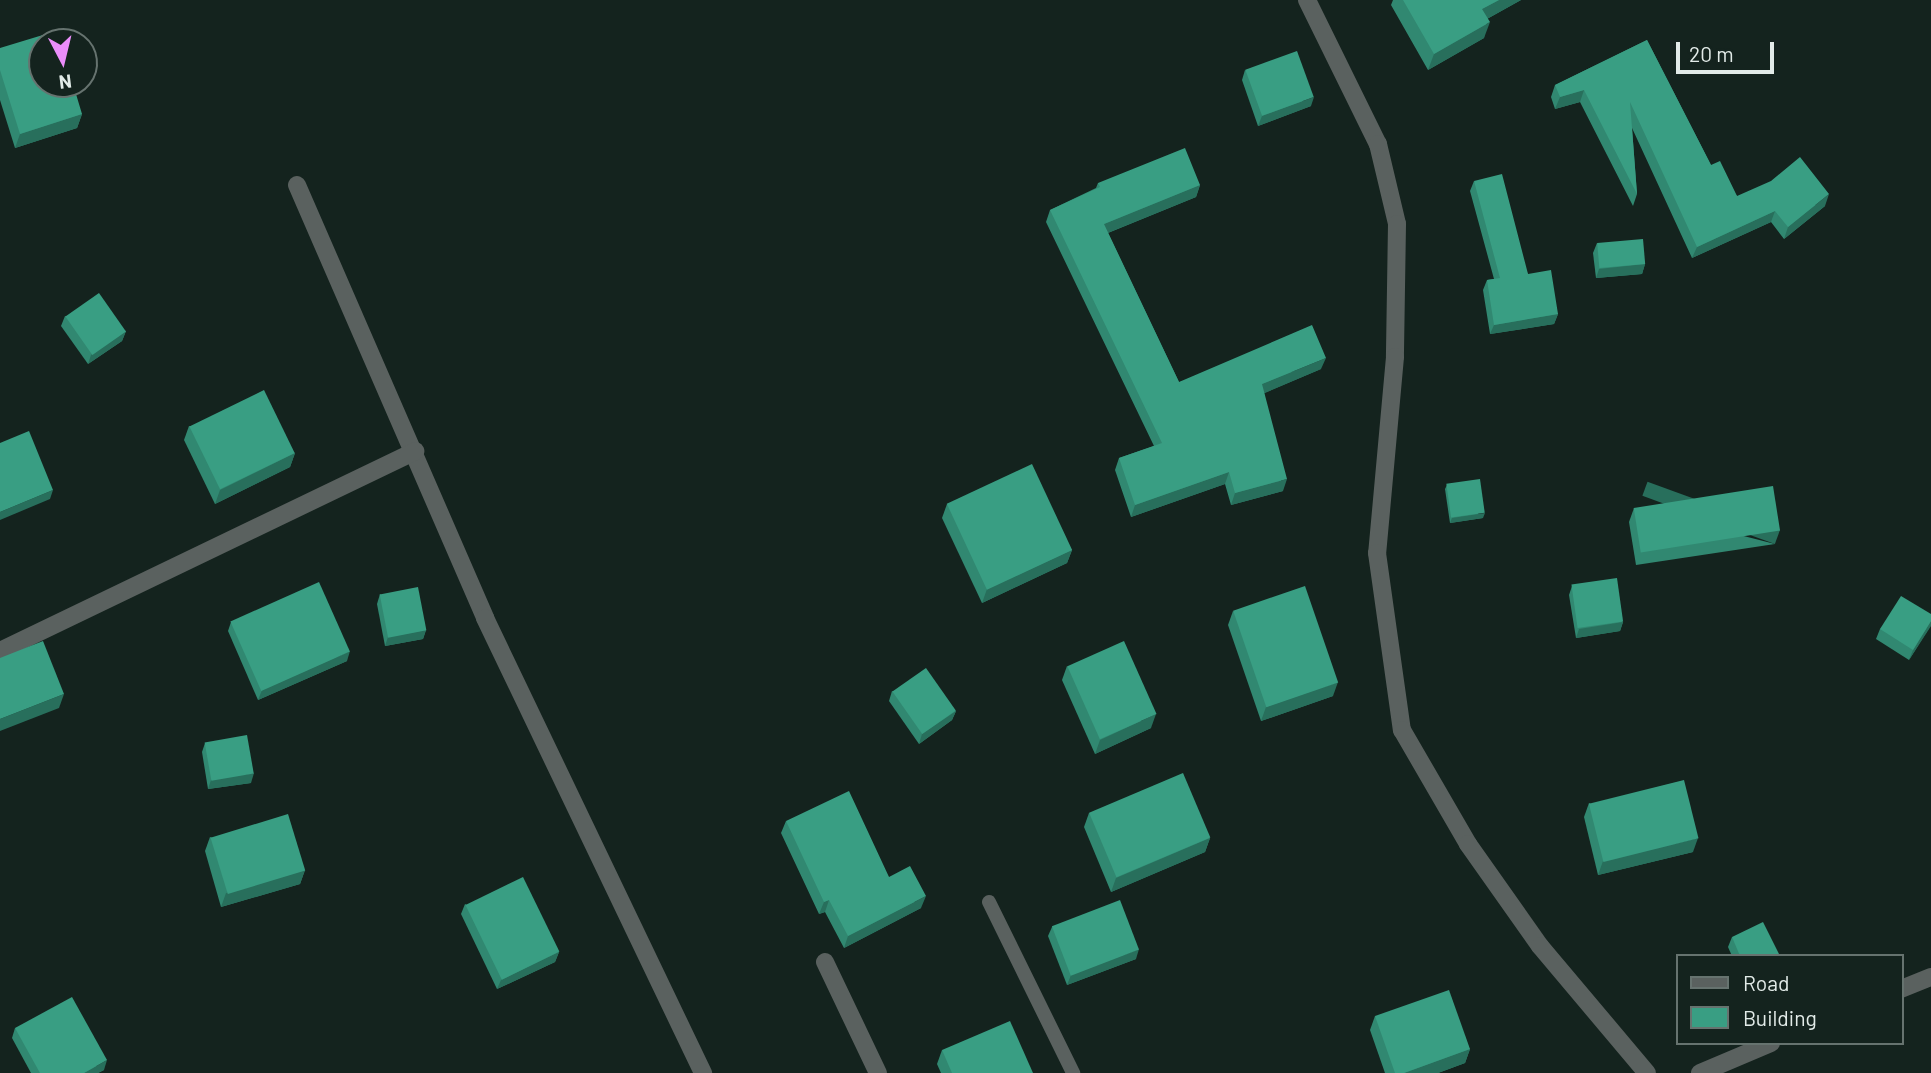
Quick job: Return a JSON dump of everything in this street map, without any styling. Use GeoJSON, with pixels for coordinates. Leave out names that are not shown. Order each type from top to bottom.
{"type":"FeatureCollection","features":[{"type":"Feature","properties":{"kind":"street"},"geometry":{"type":"LineString","coordinates":[[1307,0],[1378,144],[1397,224],[1395,357],[1377,552],[1402,730],[1468,844],[1532,934],[1647,1073]]}},
{"type":"Feature","properties":{"kind":"street"},"geometry":{"type":"LineString","coordinates":[[296,185],[415,451],[485,618],[702,1073]]}},
{"type":"Feature","properties":{"kind":"street"},"geometry":{"type":"LineString","coordinates":[[0,651],[415,451]]}},
{"type":"Feature","properties":{"kind":"street"},"geometry":{"type":"LineString","coordinates":[[825,962],[878,1073]]}},
{"type":"Feature","properties":{"kind":"street"},"geometry":{"type":"LineString","coordinates":[[1903,988],[1931,977]]}},
{"type":"Feature","properties":{"kind":"street"},"geometry":{"type":"LineString","coordinates":[[1700,1073],[1766,1045]]}},
{"type":"Feature","properties":{"kind":"lane"},"geometry":{"type":"LineString","coordinates":[[989,902],[1073,1073]]}},
{"type":"Feature","properties":{"kind":"building"},"geometry":{"type":"Polygon","coordinates":[[[1403,0],[1499,0],[1482,9],[1490,22],[1434,54],[1403,0]]]}},
{"type":"Feature","properties":{"kind":"building"},"geometry":{"type":"Polygon","coordinates":[[[28,40],[28,98],[77,98],[82,114],[20,134],[0,70],[0,48],[28,40]]]}},
{"type":"Feature","properties":{"kind":"building"},"geometry":{"type":"Polygon","coordinates":[[[1647,40],[1711,165],[1720,161],[1737,196],[1771,181],[1800,157],[1829,194],[1788,227],[1775,211],[1697,247],[1630,102],[1637,194],[1584,90],[1560,97],[1555,85],[1647,40]]]}},
{"type":"Feature","properties":{"kind":"building"},"geometry":{"type":"Polygon","coordinates":[[[1297,51],[1314,97],[1262,116],[1245,70],[1297,51]]]}},
{"type":"Feature","properties":{"kind":"building"},"geometry":{"type":"Polygon","coordinates":[[[1185,148],[1200,185],[1104,224],[1179,382],[1312,325],[1326,358],[1262,384],[1287,479],[1235,493],[1229,472],[1135,505],[1119,458],[1162,443],[1050,210],[1100,187],[1098,183],[1185,148]]]}},
{"type":"Feature","properties":{"kind":"building"},"geometry":{"type":"Polygon","coordinates":[[[1502,174],[1528,274],[1551,270],[1558,314],[1494,325],[1487,280],[1500,278],[1474,181],[1502,174]]]}},
{"type":"Feature","properties":{"kind":"building"},"geometry":{"type":"Polygon","coordinates":[[[1643,239],[1645,264],[1599,268],[1597,243],[1643,239]]]}},
{"type":"Feature","properties":{"kind":"building"},"geometry":{"type":"Polygon","coordinates":[[[99,293],[126,332],[92,355],[65,317],[99,293]]]}},
{"type":"Feature","properties":{"kind":"building"},"geometry":{"type":"Polygon","coordinates":[[[264,390],[295,453],[220,489],[189,426],[264,390]]]}},
{"type":"Feature","properties":{"kind":"building"},"geometry":{"type":"Polygon","coordinates":[[[29,431],[53,490],[0,512],[0,443],[29,431]]]}},
{"type":"Feature","properties":{"kind":"building"},"geometry":{"type":"Polygon","coordinates":[[[1032,464],[1072,550],[987,590],[947,504],[1032,464]]]}},
{"type":"Feature","properties":{"kind":"building"},"geometry":{"type":"Polygon","coordinates":[[[1480,479],[1485,513],[1451,517],[1446,484],[1480,479]]]}},
{"type":"Feature","properties":{"kind":"building"},"geometry":{"type":"Polygon","coordinates":[[[1773,486],[1780,530],[1641,553],[1634,508],[1773,486]]]}},
{"type":"Feature","properties":{"kind":"building"},"geometry":{"type":"Polygon","coordinates":[[[1617,578],[1623,622],[1578,628],[1571,584],[1617,578]]]}},
{"type":"Feature","properties":{"kind":"building"},"geometry":{"type":"Polygon","coordinates":[[[319,582],[350,651],[261,691],[230,621],[319,582]]]}},
{"type":"Feature","properties":{"kind":"building"},"geometry":{"type":"Polygon","coordinates":[[[1305,586],[1338,682],[1266,707],[1233,611],[1305,586]]]}},
{"type":"Feature","properties":{"kind":"building"},"geometry":{"type":"Polygon","coordinates":[[[418,587],[426,630],[388,638],[380,594],[418,587]]]}},
{"type":"Feature","properties":{"kind":"building"},"geometry":{"type":"Polygon","coordinates":[[[1901,596],[1931,614],[1931,621],[1913,650],[1880,629],[1901,596]]]}},
{"type":"Feature","properties":{"kind":"building"},"geometry":{"type":"Polygon","coordinates":[[[43,641],[64,694],[0,719],[0,658],[43,641]]]}},
{"type":"Feature","properties":{"kind":"building"},"geometry":{"type":"Polygon","coordinates":[[[1124,641],[1157,714],[1100,739],[1067,666],[1124,641]]]}},
{"type":"Feature","properties":{"kind":"building"},"geometry":{"type":"Polygon","coordinates":[[[926,668],[956,711],[922,734],[892,692],[926,668]]]}},
{"type":"Feature","properties":{"kind":"building"},"geometry":{"type":"Polygon","coordinates":[[[247,735],[254,773],[211,781],[205,742],[247,735]]]}},
{"type":"Feature","properties":{"kind":"building"},"geometry":{"type":"Polygon","coordinates":[[[1183,773],[1210,837],[1116,877],[1089,813],[1183,773]]]}},
{"type":"Feature","properties":{"kind":"building"},"geometry":{"type":"Polygon","coordinates":[[[1684,780],[1699,838],[1603,862],[1589,804],[1684,780]]]}},
{"type":"Feature","properties":{"kind":"building"},"geometry":{"type":"Polygon","coordinates":[[[849,791],[889,877],[910,866],[926,896],[848,936],[829,900],[824,902],[786,821],[849,791]]]}},
{"type":"Feature","properties":{"kind":"building"},"geometry":{"type":"Polygon","coordinates":[[[288,814],[305,870],[228,894],[211,838],[288,814]]]}},
{"type":"Feature","properties":{"kind":"building"},"geometry":{"type":"Polygon","coordinates":[[[523,877],[559,952],[502,980],[465,905],[523,877]]]}},
{"type":"Feature","properties":{"kind":"building"},"geometry":{"type":"Polygon","coordinates":[[[1120,900],[1139,949],[1071,976],[1052,926],[1120,900]]]}},
{"type":"Feature","properties":{"kind":"building"},"geometry":{"type":"Polygon","coordinates":[[[1763,922],[1779,954],[1739,954],[1732,937],[1763,922]]]}},
{"type":"Feature","properties":{"kind":"building"},"geometry":{"type":"Polygon","coordinates":[[[1449,990],[1470,1049],[1404,1073],[1395,1073],[1375,1016],[1449,990]]]}},
{"type":"Feature","properties":{"kind":"building"},"geometry":{"type":"Polygon","coordinates":[[[72,997],[107,1060],[84,1073],[40,1073],[15,1028],[72,997]]]}},
{"type":"Feature","properties":{"kind":"building"},"geometry":{"type":"Polygon","coordinates":[[[1010,1021],[1033,1073],[952,1073],[942,1050],[1010,1021]]]}}]}
